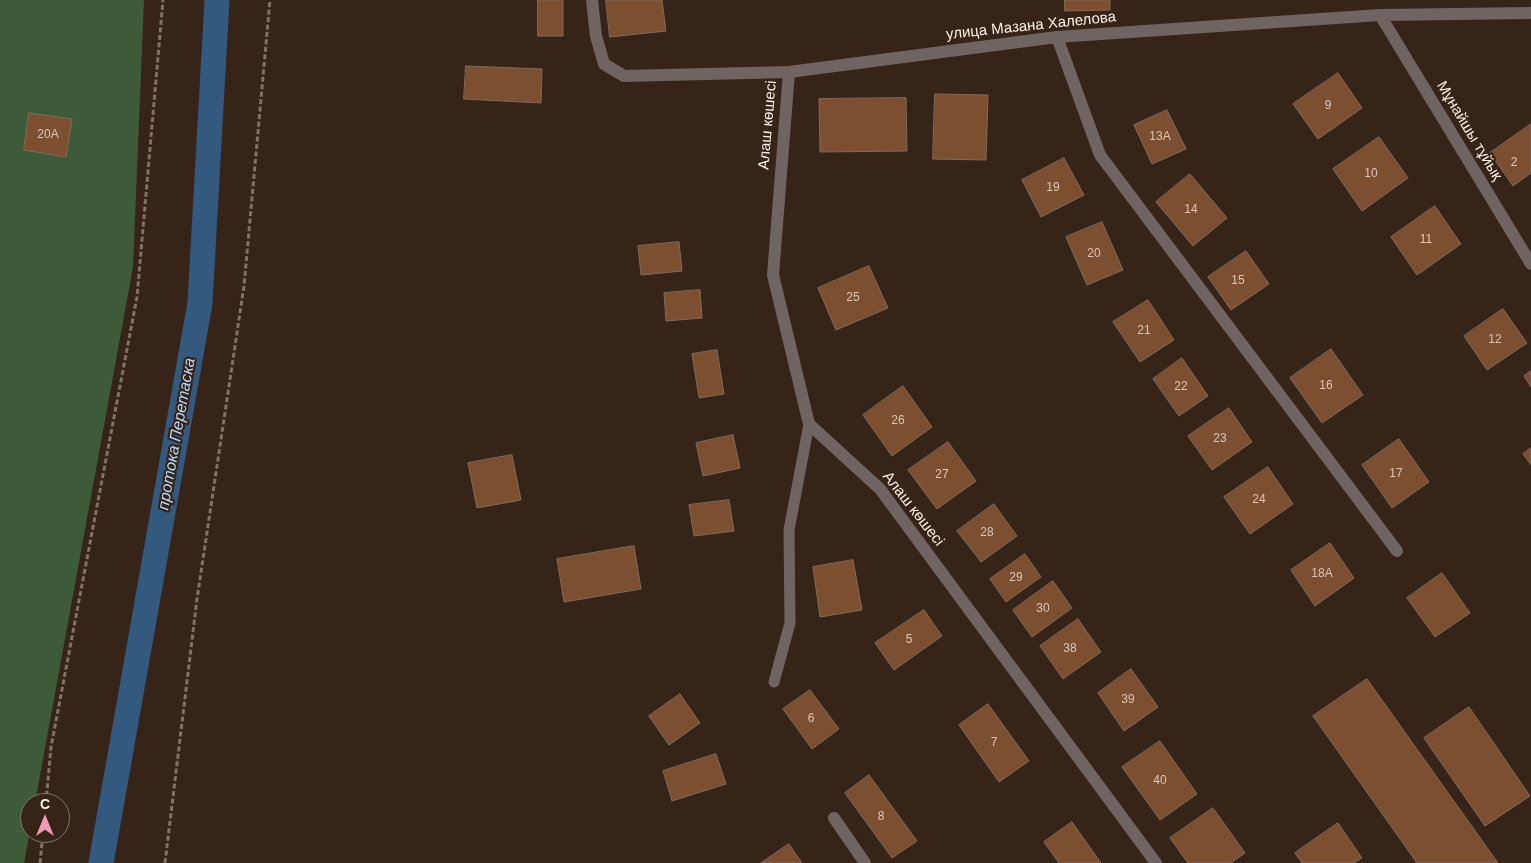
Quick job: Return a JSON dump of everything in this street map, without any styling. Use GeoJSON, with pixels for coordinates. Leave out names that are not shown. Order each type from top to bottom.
{"type":"FeatureCollection","features":[{"type":"Feature","properties":{"kind":"street","name":"улица Мазана Халелова"},"geometry":{"type":"LineString","coordinates":[[592,0],[596,36],[604,64],[624,76],[789,72],[1057,36],[1380,15],[1531,14]]}},
{"type":"Feature","properties":{"kind":"street","name":"Мұнайшы тұйық"},"geometry":{"type":"LineString","coordinates":[[1380,15],[1531,264]]}},
{"type":"Feature","properties":{"kind":"street"},"geometry":{"type":"LineString","coordinates":[[1057,36],[1100,155],[1397,550]]}},
{"type":"Feature","properties":{"kind":"street","name":"Алаш көшесі"},"geometry":{"type":"LineString","coordinates":[[789,72],[772,275],[809,424],[880,489],[1156,863]]}},
{"type":"Feature","properties":{"kind":"street"},"geometry":{"type":"LineString","coordinates":[[834,818],[865,863]]}},
{"type":"Feature","properties":{"kind":"lane"},"geometry":{"type":"LineString","coordinates":[[774,682],[790,623],[789,530],[809,424]]}},
{"type":"Feature","properties":{"kind":"path"},"geometry":{"type":"LineString","coordinates":[[47,793],[51,747],[137,297],[163,0]]}},
{"type":"Feature","properties":{"kind":"path"},"geometry":{"type":"LineString","coordinates":[[165,863],[197,599],[244,286],[270,0]]}},
{"type":"Feature","properties":{"kind":"path"},"geometry":{"type":"LineString","coordinates":[[40,863],[42,843]]}},
{"type":"Feature","properties":{"kind":"green space"},"geometry":{"type":"Polygon","coordinates":[[[0,0],[144,0],[133,267],[37,793],[20,793],[20,843],[28,843],[24,863],[0,863],[0,0]]]}},
{"type":"Feature","properties":{"kind":"building"},"geometry":{"type":"Polygon","coordinates":[[[538,0],[563,0],[563,36],[538,36],[538,0]]]}},
{"type":"Feature","properties":{"kind":"building"},"geometry":{"type":"Polygon","coordinates":[[[606,0],[662,0],[666,31],[610,37],[606,0]]]}},
{"type":"Feature","properties":{"kind":"building"},"geometry":{"type":"Polygon","coordinates":[[[1065,0],[1110,0],[1110,10],[1065,11],[1065,0]]]}},
{"type":"Feature","properties":{"kind":"building"},"geometry":{"type":"Polygon","coordinates":[[[466,66],[542,69],[541,103],[464,99],[466,66]]]}},
{"type":"Feature","properties":{"kind":"building"},"geometry":{"type":"Polygon","coordinates":[[[1338,73],[1362,108],[1318,139],[1293,104],[1338,73]]]}},
{"type":"Feature","properties":{"kind":"building"},"geometry":{"type":"Polygon","coordinates":[[[935,94],[988,95],[986,160],[933,159],[935,94]]]}},
{"type":"Feature","properties":{"kind":"building"},"geometry":{"type":"Polygon","coordinates":[[[906,98],[907,151],[820,152],[819,99],[906,98]]]}},
{"type":"Feature","properties":{"kind":"building"},"geometry":{"type":"Polygon","coordinates":[[[1167,110],[1186,149],[1152,164],[1134,125],[1167,110]]]}},
{"type":"Feature","properties":{"kind":"building"},"geometry":{"type":"Polygon","coordinates":[[[29,113],[72,119],[66,157],[24,150],[29,113]]]}},
{"type":"Feature","properties":{"kind":"building"},"geometry":{"type":"Polygon","coordinates":[[[1531,124],[1531,173],[1513,186],[1490,153],[1531,124]]]}},
{"type":"Feature","properties":{"kind":"building"},"geometry":{"type":"Polygon","coordinates":[[[1379,137],[1408,178],[1362,211],[1333,169],[1379,137]]]}},
{"type":"Feature","properties":{"kind":"building"},"geometry":{"type":"Polygon","coordinates":[[[1064,158],[1084,195],[1041,217],[1022,180],[1064,158]]]}},
{"type":"Feature","properties":{"kind":"building"},"geometry":{"type":"Polygon","coordinates":[[[1190,174],[1227,218],[1193,246],[1156,202],[1190,174]]]}},
{"type":"Feature","properties":{"kind":"building"},"geometry":{"type":"Polygon","coordinates":[[[1435,206],[1461,244],[1417,275],[1391,237],[1435,206]]]}},
{"type":"Feature","properties":{"kind":"building"},"geometry":{"type":"Polygon","coordinates":[[[1102,222],[1123,270],[1087,285],[1066,237],[1102,222]]]}},
{"type":"Feature","properties":{"kind":"building"},"geometry":{"type":"Polygon","coordinates":[[[679,242],[682,271],[641,275],[638,246],[679,242]]]}},
{"type":"Feature","properties":{"kind":"building"},"geometry":{"type":"Polygon","coordinates":[[[1246,251],[1269,284],[1231,310],[1208,277],[1246,251]]]}},
{"type":"Feature","properties":{"kind":"building"},"geometry":{"type":"Polygon","coordinates":[[[869,266],[888,308],[836,330],[818,288],[869,266]]]}},
{"type":"Feature","properties":{"kind":"building"},"geometry":{"type":"Polygon","coordinates":[[[700,290],[702,318],[666,321],[664,293],[700,290]]]}},
{"type":"Feature","properties":{"kind":"building"},"geometry":{"type":"Polygon","coordinates":[[[1148,300],[1174,340],[1140,362],[1113,322],[1148,300]]]}},
{"type":"Feature","properties":{"kind":"building"},"geometry":{"type":"Polygon","coordinates":[[[1503,309],[1527,343],[1487,370],[1464,336],[1503,309]]]}},
{"type":"Feature","properties":{"kind":"building"},"geometry":{"type":"Polygon","coordinates":[[[1331,349],[1363,395],[1322,423],[1290,378],[1331,349]]]}},
{"type":"Feature","properties":{"kind":"building"},"geometry":{"type":"Polygon","coordinates":[[[717,350],[724,394],[699,398],[692,354],[717,350]]]}},
{"type":"Feature","properties":{"kind":"building"},"geometry":{"type":"Polygon","coordinates":[[[1182,358],[1208,396],[1179,416],[1153,379],[1182,358]]]}},
{"type":"Feature","properties":{"kind":"building"},"geometry":{"type":"Polygon","coordinates":[[[1531,371],[1531,387],[1524,376],[1531,371]]]}},
{"type":"Feature","properties":{"kind":"building"},"geometry":{"type":"Polygon","coordinates":[[[903,386],[932,427],[892,456],[863,415],[903,386]]]}},
{"type":"Feature","properties":{"kind":"building"},"geometry":{"type":"Polygon","coordinates":[[[1229,408],[1252,442],[1212,470],[1188,436],[1229,408]]]}},
{"type":"Feature","properties":{"kind":"building"},"geometry":{"type":"Polygon","coordinates":[[[733,435],[740,468],[703,476],[696,443],[733,435]]]}},
{"type":"Feature","properties":{"kind":"building"},"geometry":{"type":"Polygon","coordinates":[[[1399,439],[1429,482],[1392,508],[1362,465],[1399,439]]]}},
{"type":"Feature","properties":{"kind":"building"},"geometry":{"type":"Polygon","coordinates":[[[948,442],[976,481],[937,509],[908,470],[948,442]]]}},
{"type":"Feature","properties":{"kind":"building"},"geometry":{"type":"Polygon","coordinates":[[[1531,448],[1531,465],[1523,454],[1531,448]]]}},
{"type":"Feature","properties":{"kind":"building"},"geometry":{"type":"Polygon","coordinates":[[[512,455],[521,500],[477,508],[468,463],[512,455]]]}},
{"type":"Feature","properties":{"kind":"building"},"geometry":{"type":"Polygon","coordinates":[[[1268,467],[1293,504],[1250,534],[1224,497],[1268,467]]]}},
{"type":"Feature","properties":{"kind":"building"},"geometry":{"type":"Polygon","coordinates":[[[729,500],[734,531],[694,536],[689,505],[729,500]]]}},
{"type":"Feature","properties":{"kind":"building"},"geometry":{"type":"Polygon","coordinates":[[[994,504],[1017,536],[981,562],[957,531],[994,504]]]}},
{"type":"Feature","properties":{"kind":"building"},"geometry":{"type":"Polygon","coordinates":[[[1330,543],[1354,578],[1315,606],[1291,570],[1330,543]]]}},
{"type":"Feature","properties":{"kind":"building"},"geometry":{"type":"Polygon","coordinates":[[[634,546],[641,589],[564,602],[557,559],[634,546]]]}},
{"type":"Feature","properties":{"kind":"building"},"geometry":{"type":"Polygon","coordinates":[[[1025,554],[1041,577],[1006,602],[990,579],[1025,554]]]}},
{"type":"Feature","properties":{"kind":"building"},"geometry":{"type":"Polygon","coordinates":[[[853,560],[862,610],[820,617],[813,567],[853,560]]]}},
{"type":"Feature","properties":{"kind":"building"},"geometry":{"type":"Polygon","coordinates":[[[1442,573],[1470,613],[1435,637],[1407,598],[1442,573]]]}},
{"type":"Feature","properties":{"kind":"building"},"geometry":{"type":"Polygon","coordinates":[[[1053,581],[1072,608],[1032,637],[1013,610],[1053,581]]]}},
{"type":"Feature","properties":{"kind":"building"},"geometry":{"type":"Polygon","coordinates":[[[924,610],[942,636],[894,670],[875,643],[924,610]]]}},
{"type":"Feature","properties":{"kind":"building"},"geometry":{"type":"Polygon","coordinates":[[[1078,619],[1101,652],[1063,679],[1040,646],[1078,619]]]}},
{"type":"Feature","properties":{"kind":"building"},"geometry":{"type":"Polygon","coordinates":[[[1131,669],[1158,707],[1124,731],[1098,693],[1131,669]]]}},
{"type":"Feature","properties":{"kind":"building"},"geometry":{"type":"Polygon","coordinates":[[[1367,679],[1498,863],[1417,863],[1313,716],[1367,679]]]}},
{"type":"Feature","properties":{"kind":"building"},"geometry":{"type":"Polygon","coordinates":[[[810,690],[839,729],[812,749],[783,709],[810,690]]]}},
{"type":"Feature","properties":{"kind":"building"},"geometry":{"type":"Polygon","coordinates":[[[680,694],[700,723],[669,745],[649,716],[680,694]]]}},
{"type":"Feature","properties":{"kind":"building"},"geometry":{"type":"Polygon","coordinates":[[[988,704],[1029,761],[999,782],[959,725],[988,704]]]}},
{"type":"Feature","properties":{"kind":"building"},"geometry":{"type":"Polygon","coordinates":[[[1469,707],[1530,796],[1485,826],[1424,738],[1469,707]]]}},
{"type":"Feature","properties":{"kind":"building"},"geometry":{"type":"Polygon","coordinates":[[[1160,741],[1197,794],[1160,820],[1122,767],[1160,741]]]}},
{"type":"Feature","properties":{"kind":"building"},"geometry":{"type":"Polygon","coordinates":[[[716,754],[726,784],[672,801],[663,771],[716,754]]]}},
{"type":"Feature","properties":{"kind":"building"},"geometry":{"type":"Polygon","coordinates":[[[869,775],[917,841],[892,858],[845,793],[869,775]]]}},
{"type":"Feature","properties":{"kind":"building"},"geometry":{"type":"Polygon","coordinates":[[[1213,808],[1245,853],[1231,863],[1188,863],[1170,838],[1213,808]]]}},
{"type":"Feature","properties":{"kind":"building"},"geometry":{"type":"Polygon","coordinates":[[[1072,822],[1101,863],[1059,863],[1044,842],[1072,822]]]}},
{"type":"Feature","properties":{"kind":"building"},"geometry":{"type":"Polygon","coordinates":[[[1338,823],[1362,858],[1354,863],[1302,863],[1295,853],[1338,823]]]}},
{"type":"Feature","properties":{"kind":"building"},"geometry":{"type":"Polygon","coordinates":[[[789,844],[802,863],[761,863],[789,844]]]}},
{"type":"Feature","properties":{"kind":"waterway","name":"протока Перетаска"},"geometry":{"type":"LineString","coordinates":[[101,863],[200,303],[217,0]]}}]}
